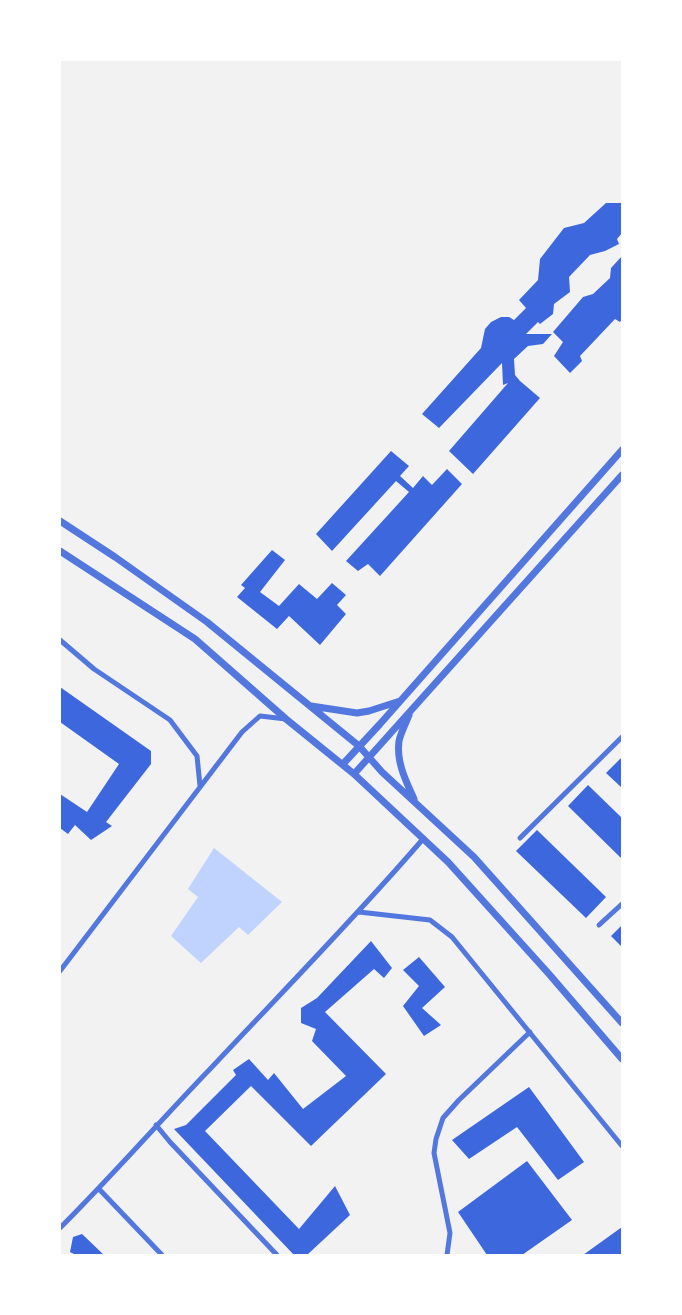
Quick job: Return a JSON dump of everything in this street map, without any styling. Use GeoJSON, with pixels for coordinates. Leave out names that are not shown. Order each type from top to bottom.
{"type":"FeatureCollection","features":[{"type":"Feature","properties":{"kind":"street"},"geometry":{"type":"LineString","coordinates":[[343,764],[401,701],[622,450]]}},
{"type":"Feature","properties":{"kind":"street"},"geometry":{"type":"LineString","coordinates":[[354,774],[622,474]]}},
{"type":"Feature","properties":{"kind":"street"},"geometry":{"type":"LineString","coordinates":[[60,521],[207,622],[359,746],[382,772],[474,857],[622,1023]]}},
{"type":"Feature","properties":{"kind":"street"},"geometry":{"type":"LineString","coordinates":[[60,551],[194,639],[286,719],[343,764],[454,869],[549,974],[622,1059]]}},
{"type":"Feature","properties":{"kind":"street"},"geometry":{"type":"LineString","coordinates":[[60,640],[94,669],[170,720],[197,756],[200,787]]}},
{"type":"Feature","properties":{"kind":"street"},"geometry":{"type":"LineString","coordinates":[[309,706],[357,713],[401,701]]}},
{"type":"Feature","properties":{"kind":"street"},"geometry":{"type":"LineString","coordinates":[[410,710],[399,741],[399,755],[400,767],[415,802]]}},
{"type":"Feature","properties":{"kind":"street"},"geometry":{"type":"LineString","coordinates":[[60,971],[242,732],[260,716],[286,719]]}},
{"type":"Feature","properties":{"kind":"street"},"geometry":{"type":"LineString","coordinates":[[520,838],[622,737]]}},
{"type":"Feature","properties":{"kind":"street"},"geometry":{"type":"LineString","coordinates":[[60,1228],[99,1189],[156,1125],[359,912],[423,840]]}},
{"type":"Feature","properties":{"kind":"street"},"geometry":{"type":"LineString","coordinates":[[600,925],[622,904]]}},
{"type":"Feature","properties":{"kind":"street"},"geometry":{"type":"LineString","coordinates":[[359,912],[430,920],[452,937],[622,1146]]}},
{"type":"Feature","properties":{"kind":"street"},"geometry":{"type":"LineString","coordinates":[[447,1255],[450,1234],[434,1153],[436,1139],[443,1118],[459,1100],[530,1032]]}},
{"type":"Feature","properties":{"kind":"street"},"geometry":{"type":"LineString","coordinates":[[156,1125],[277,1255]]}},
{"type":"Feature","properties":{"kind":"street"},"geometry":{"type":"LineString","coordinates":[[99,1189],[162,1255]]}},
{"type":"Feature","properties":{"kind":"water"},"geometry":{"type":"Polygon","coordinates":[[[214,848],[282,902],[248,935],[239,927],[201,963],[171,936],[198,897],[188,889],[214,848]]]}},
{"type":"Feature","properties":{"kind":"building"},"geometry":{"type":"Polygon","coordinates":[[[606,203],[622,203],[622,233],[617,239],[619,244],[605,251],[590,255],[569,277],[570,292],[554,304],[553,314],[540,324],[538,322],[526,334],[552,334],[543,344],[528,346],[514,359],[515,375],[540,398],[473,474],[449,451],[508,383],[503,385],[502,363],[439,428],[422,414],[481,348],[485,329],[491,322],[501,317],[509,317],[514,320],[526,308],[519,300],[538,280],[540,259],[564,228],[584,223],[606,203]]]}},
{"type":"Feature","properties":{"kind":"building"},"geometry":{"type":"Polygon","coordinates":[[[622,256],[622,319],[620,322],[615,319],[580,356],[582,361],[570,373],[554,356],[563,342],[553,332],[583,297],[593,294],[610,278],[611,268],[622,256]]]}},
{"type":"Feature","properties":{"kind":"building"},"geometry":{"type":"Polygon","coordinates":[[[391,451],[409,466],[400,476],[413,488],[423,476],[432,485],[447,469],[462,484],[380,576],[368,564],[358,571],[346,561],[409,492],[396,481],[332,551],[316,534],[391,451]]]}},
{"type":"Feature","properties":{"kind":"building"},"geometry":{"type":"Polygon","coordinates":[[[272,550],[285,560],[260,592],[279,606],[299,584],[317,599],[332,583],[346,595],[337,605],[346,614],[320,645],[289,616],[277,629],[237,597],[245,588],[241,585],[272,550]]]}},
{"type":"Feature","properties":{"kind":"building"},"geometry":{"type":"Polygon","coordinates":[[[60,687],[151,751],[151,764],[106,822],[112,826],[91,840],[75,825],[68,834],[60,828],[60,794],[87,812],[119,764],[60,722],[60,687]]]}},
{"type":"Feature","properties":{"kind":"building"},"geometry":{"type":"Polygon","coordinates":[[[622,757],[622,788],[606,773],[622,757]]]}},
{"type":"Feature","properties":{"kind":"building"},"geometry":{"type":"Polygon","coordinates":[[[588,785],[622,818],[622,859],[568,806],[588,785]]]}},
{"type":"Feature","properties":{"kind":"building"},"geometry":{"type":"Polygon","coordinates":[[[537,830],[606,897],[586,918],[516,851],[537,830]]]}},
{"type":"Feature","properties":{"kind":"building"},"geometry":{"type":"Polygon","coordinates":[[[622,925],[622,947],[611,936],[622,925]]]}},
{"type":"Feature","properties":{"kind":"building"},"geometry":{"type":"Polygon","coordinates":[[[371,941],[392,968],[384,978],[374,969],[325,1012],[386,1074],[311,1146],[251,1086],[205,1131],[299,1229],[335,1186],[350,1215],[307,1255],[294,1255],[174,1129],[186,1125],[236,1075],[233,1070],[249,1059],[268,1080],[274,1073],[303,1109],[346,1076],[312,1041],[316,1029],[301,1023],[301,1008],[317,998],[371,941]]]}},
{"type":"Feature","properties":{"kind":"building"},"geometry":{"type":"Polygon","coordinates":[[[419,957],[445,987],[422,1008],[441,1025],[424,1036],[403,1006],[419,986],[403,970],[419,957]]]}},
{"type":"Feature","properties":{"kind":"building"},"geometry":{"type":"Polygon","coordinates":[[[529,1087],[584,1162],[558,1180],[517,1127],[469,1159],[452,1140],[529,1087]]]}},
{"type":"Feature","properties":{"kind":"building"},"geometry":{"type":"Polygon","coordinates":[[[527,1161],[572,1220],[522,1255],[487,1255],[458,1212],[527,1161]]]}},
{"type":"Feature","properties":{"kind":"building"},"geometry":{"type":"Polygon","coordinates":[[[622,1227],[622,1255],[583,1255],[622,1227]]]}},
{"type":"Feature","properties":{"kind":"building"},"geometry":{"type":"Polygon","coordinates":[[[82,1234],[104,1255],[76,1255],[70,1252],[73,1237],[82,1234]]]}}]}
